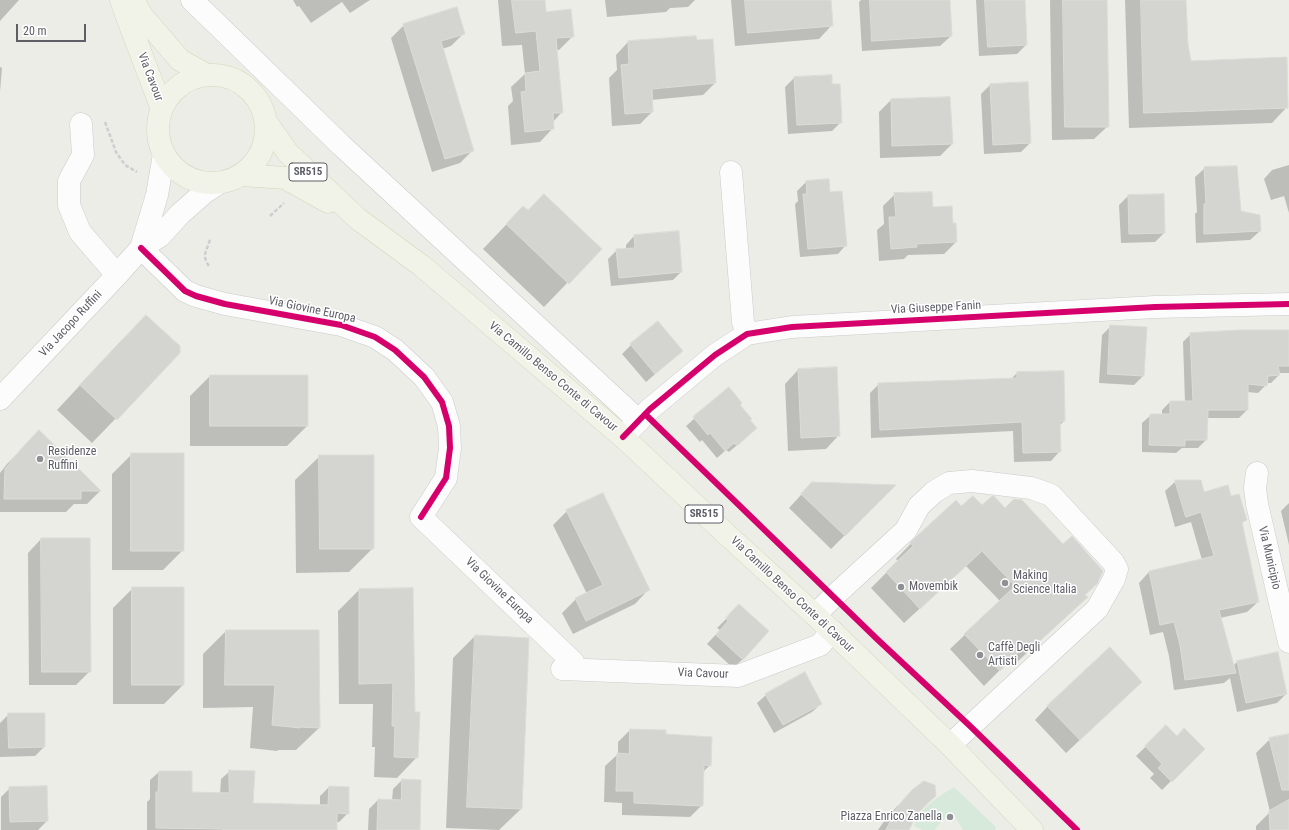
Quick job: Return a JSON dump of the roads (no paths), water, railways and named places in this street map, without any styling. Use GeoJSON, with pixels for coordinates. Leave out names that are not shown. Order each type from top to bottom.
{"type":"FeatureCollection","features":[{"type":"Feature","properties":{"kind":"main road","name":"Via Cavour"},"geometry":{"type":"LineString","coordinates":[[121,0],[162,108]]}},
{"type":"Feature","properties":{"kind":"main road"},"geometry":{"type":"LineString","coordinates":[[133,0],[143,17],[180,60],[207,75]]}},
{"type":"Feature","properties":{"kind":"main road"},"geometry":{"type":"LineString","coordinates":[[207,75],[223,76],[238,82],[251,92],[260,104],[265,120],[266,136],[262,150],[254,164],[242,174],[231,180],[219,183],[202,183],[187,178],[174,168],[164,154],[159,140],[158,124],[162,108],[169,96],[180,86],[193,79],[207,75]]}},
{"type":"Feature","properties":{"kind":"main road","name":"SR515"},"geometry":{"type":"LineString","coordinates":[[265,120],[288,153],[358,219]]}},
{"type":"Feature","properties":{"kind":"main road","name":"SR515"},"geometry":{"type":"LineString","coordinates":[[242,174],[285,178],[358,219]]}},
{"type":"Feature","properties":{"kind":"main road","name":"Via Camillo Benso Conte di Cavour"},"geometry":{"type":"LineString","coordinates":[[358,219],[422,266],[623,437],[832,631],[950,745],[1032,830]]}},
{"type":"Feature","properties":{"kind":"street"},"geometry":{"type":"LineString","coordinates":[[192,0],[342,145],[639,421]]}},
{"type":"Feature","properties":{"kind":"street"},"geometry":{"type":"LineString","coordinates":[[81,124],[83,155],[69,181],[69,204],[80,232],[118,275]]}},
{"type":"Feature","properties":{"kind":"street","name":"Via Jacopo Ruffini"},"geometry":{"type":"LineString","coordinates":[[141,248],[157,195],[164,154]]}},
{"type":"Feature","properties":{"kind":"street"},"geometry":{"type":"LineString","coordinates":[[731,172],[743,322],[747,334]]}},
{"type":"Feature","properties":{"kind":"street","name":"Via Jacopo Ruffini"},"geometry":{"type":"LineString","coordinates":[[0,399],[118,275],[141,248],[160,236],[180,214],[205,192],[219,183]]}},
{"type":"Feature","properties":{"kind":"street","name":"Via Giovine Europa"},"geometry":{"type":"LineString","coordinates":[[141,248],[185,291],[196,296],[225,304],[253,308],[348,327],[375,337],[395,350],[424,377],[442,402],[449,426],[450,448],[446,478],[421,517],[568,666]]}},
{"type":"Feature","properties":{"kind":"street","name":"Via Giuseppe Fanin"},"geometry":{"type":"LineString","coordinates":[[623,437],[650,409],[715,355],[747,334],[808,326],[1155,307],[1289,304]]}},
{"type":"Feature","properties":{"kind":"street","name":"Via Municipio"},"geometry":{"type":"LineString","coordinates":[[1257,473],[1255,488],[1257,504],[1289,642]]}},
{"type":"Feature","properties":{"kind":"street"},"geometry":{"type":"LineString","coordinates":[[815,615],[906,530],[919,506],[934,492],[949,483],[972,482],[1031,488],[1051,495],[1113,562],[1117,570],[1114,579],[1097,609],[950,745]]}},
{"type":"Feature","properties":{"kind":"street","name":"Via Cavour"},"geometry":{"type":"LineString","coordinates":[[568,666],[738,676],[820,645],[832,631]]}},
{"type":"Feature","properties":{"kind":"place","name":"Residenze Ruffini"},"geometry":{"type":"Point","coordinates":[40,459]}},
{"type":"Feature","properties":{"kind":"place","name":"Making Science Italia"},"geometry":{"type":"Point","coordinates":[1005,583]}},
{"type":"Feature","properties":{"kind":"place","name":"Movembik"},"geometry":{"type":"Point","coordinates":[901,587]}},
{"type":"Feature","properties":{"kind":"place","name":"Caffè Degli Artisti"},"geometry":{"type":"Point","coordinates":[980,655]}},
{"type":"Feature","properties":{"kind":"place","name":"Piazza Enrico Zanella"},"geometry":{"type":"Point","coordinates":[950,817]}}]}
